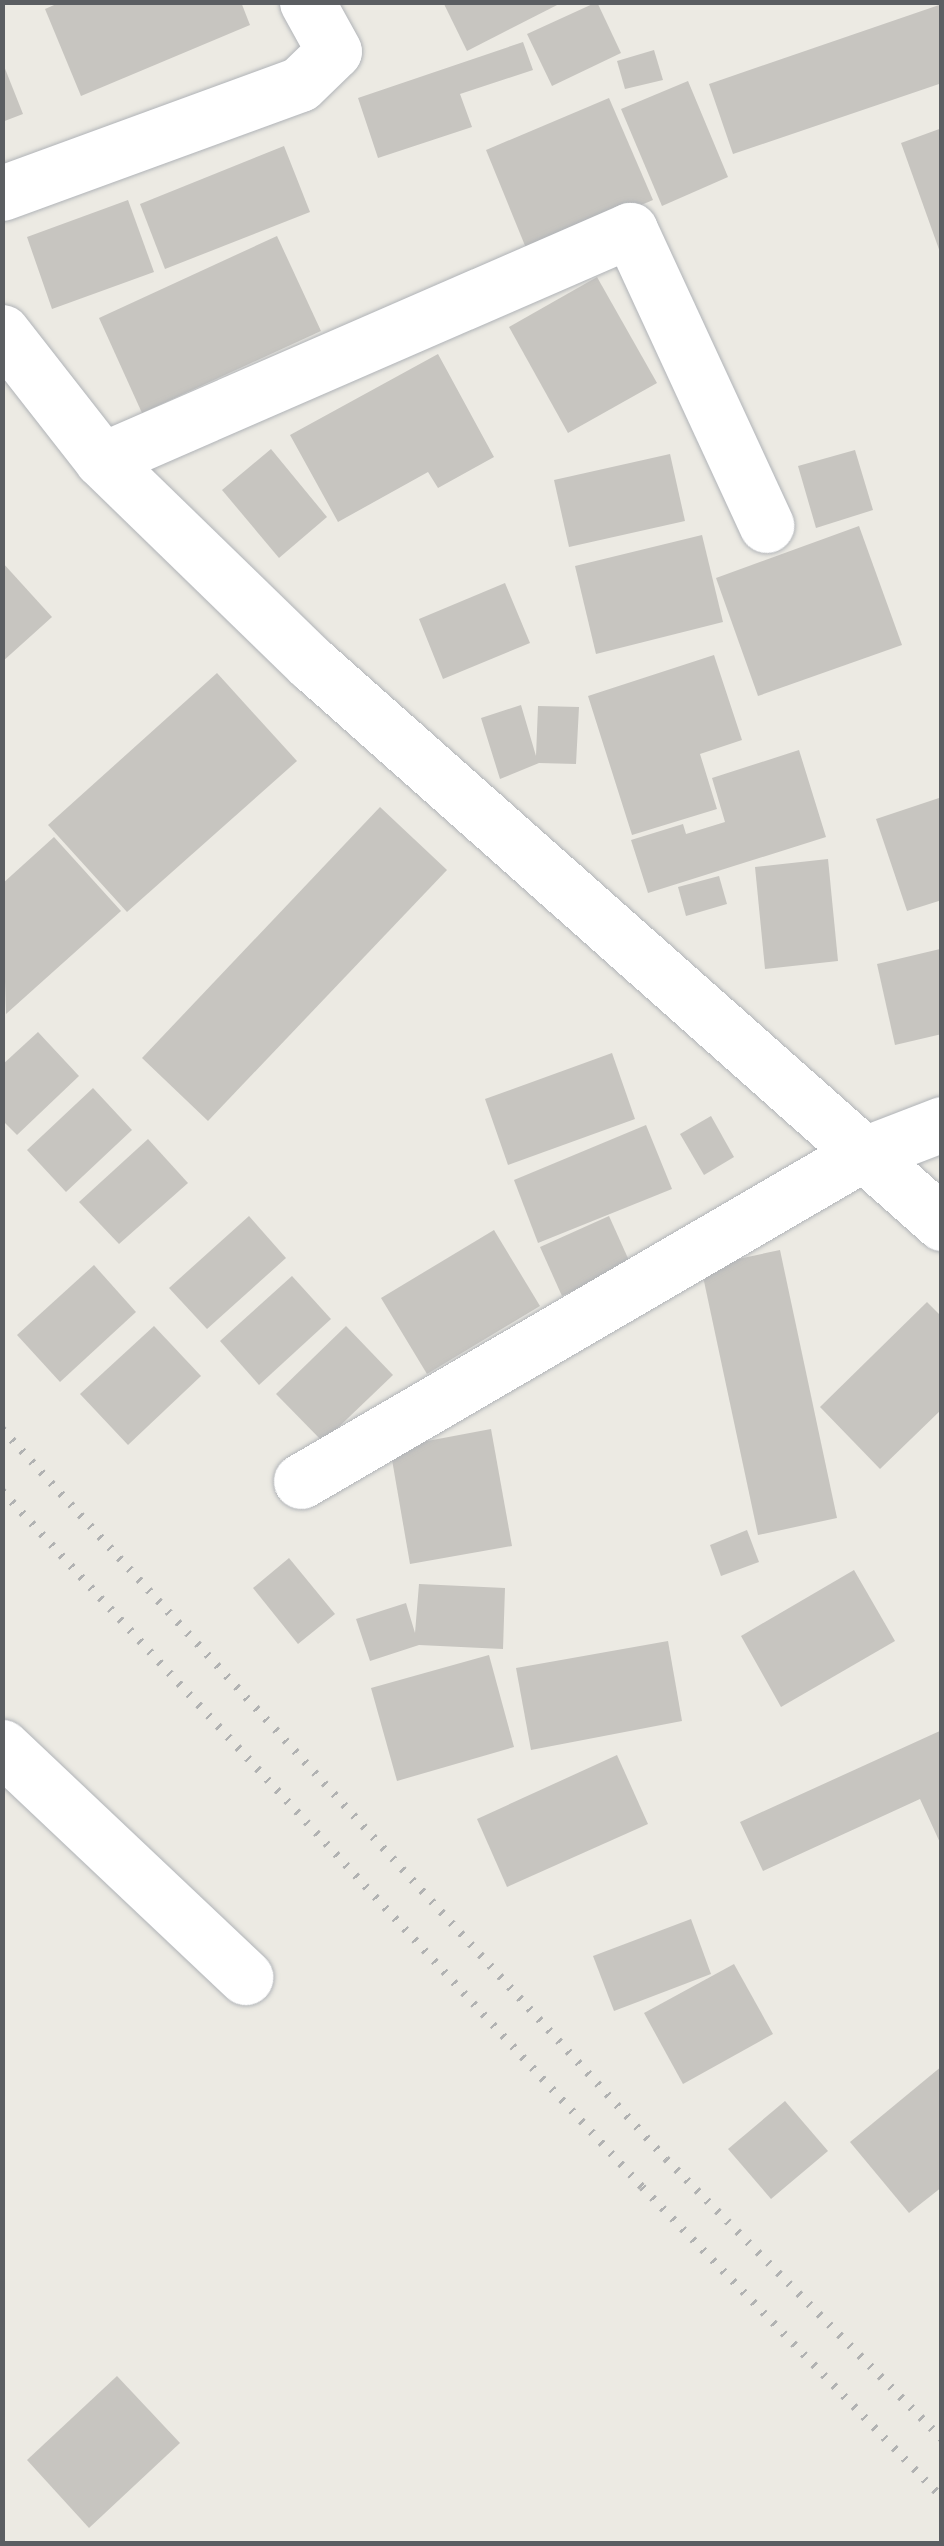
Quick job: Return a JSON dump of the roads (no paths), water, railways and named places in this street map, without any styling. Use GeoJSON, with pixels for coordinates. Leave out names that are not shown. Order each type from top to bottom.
{"type":"FeatureCollection","features":[{"type":"Feature","properties":{"kind":"street"},"geometry":{"type":"LineString","coordinates":[[2,193],[300,84],[334,51],[308,2]]}},
{"type":"Feature","properties":{"kind":"street"},"geometry":{"type":"LineString","coordinates":[[102,460],[630,230],[766,525]]}},
{"type":"Feature","properties":{"kind":"street"},"geometry":{"type":"LineString","coordinates":[[2,332],[102,460],[311,663],[859,1156],[942,1223]]}},
{"type":"Feature","properties":{"kind":"street"},"geometry":{"type":"LineString","coordinates":[[301,1481],[859,1156],[942,1124]]}},
{"type":"Feature","properties":{"kind":"street"},"geometry":{"type":"LineString","coordinates":[[2,1747],[246,1976]]}},
{"type":"Feature","properties":{"kind":"railway"},"geometry":{"type":"LineString","coordinates":[[2,1429],[666,2159],[942,2439]]}},
{"type":"Feature","properties":{"kind":"railway"},"geometry":{"type":"LineString","coordinates":[[2,1491],[642,2187],[942,2498]]}}]}
